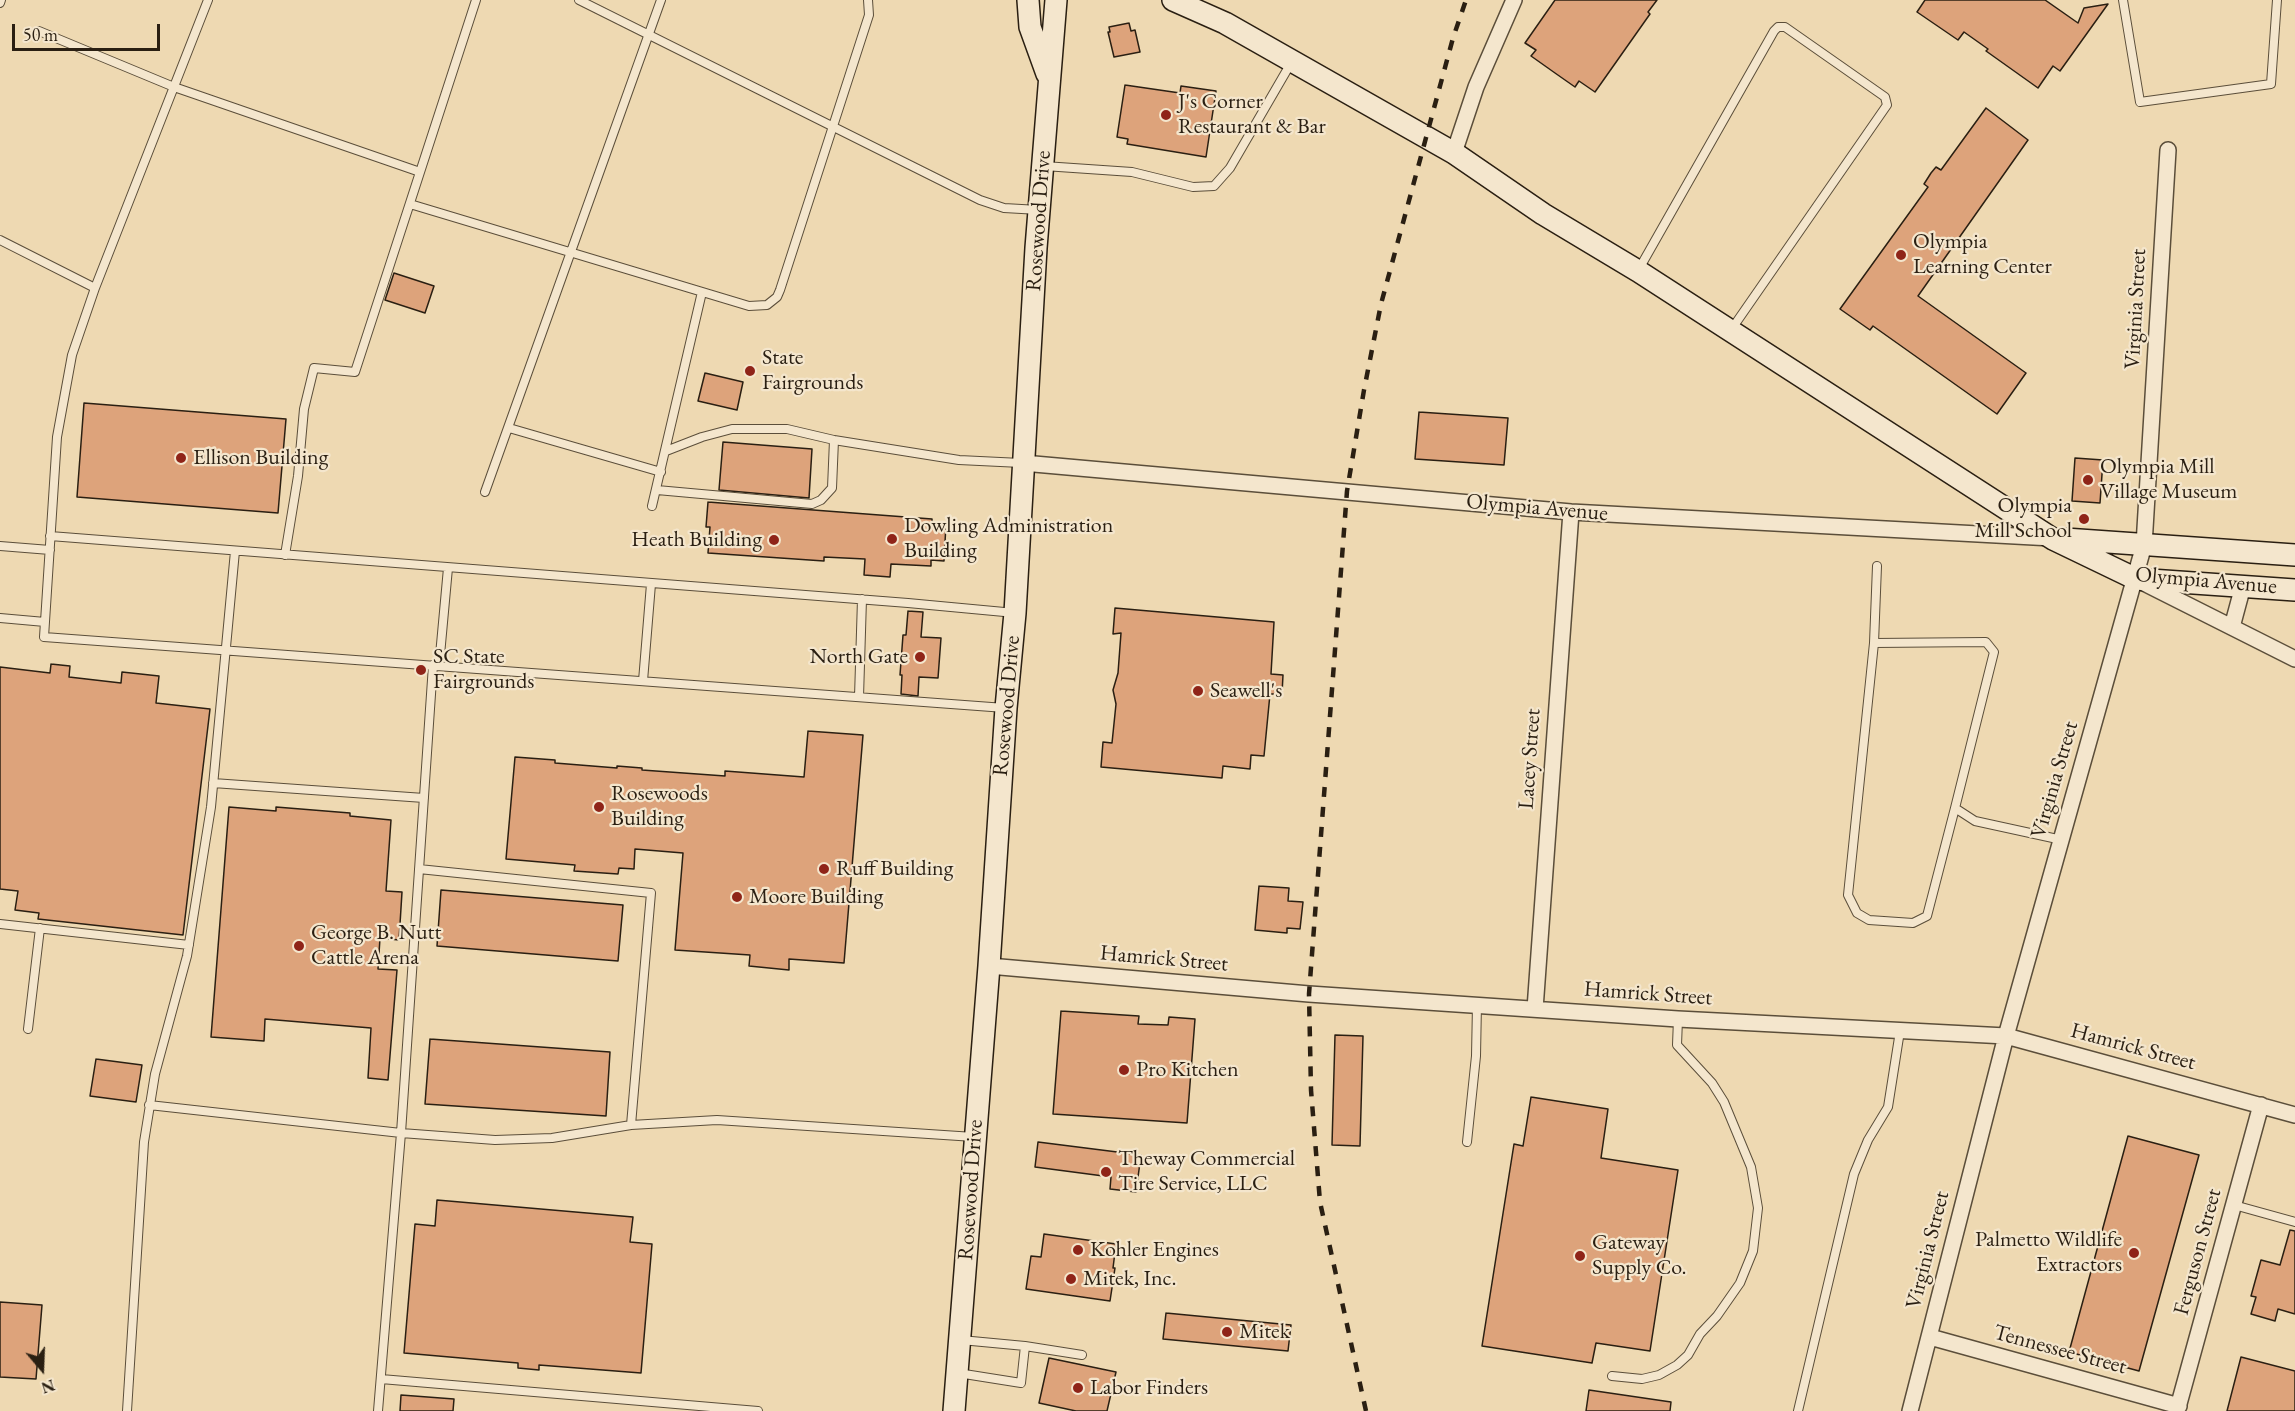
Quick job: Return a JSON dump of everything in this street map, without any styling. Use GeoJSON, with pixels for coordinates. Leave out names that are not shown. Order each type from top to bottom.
{"type":"FeatureCollection","features":[{"type":"Feature","properties":{"kind":"main road"},"geometry":{"type":"LineString","coordinates":[[1028,0],[1030,27],[1049,80]]}},
{"type":"Feature","properties":{"kind":"main road","name":"Rosewood Drive"},"geometry":{"type":"LineString","coordinates":[[954,1411],[1015,613],[1023,463],[1056,0]]}},
{"type":"Feature","properties":{"kind":"main road"},"geometry":{"type":"LineString","coordinates":[[1173,0],[1225,23],[1454,153],[1543,214],[1638,271],[2053,538]]}},
{"type":"Feature","properties":{"kind":"main road","name":"Olympia Avenue"},"geometry":{"type":"LineString","coordinates":[[2053,538],[2295,555]]}},
{"type":"Feature","properties":{"kind":"main road","name":"Olympia Avenue"},"geometry":{"type":"LineString","coordinates":[[2053,538],[2136,579],[2295,590]]}},
{"type":"Feature","properties":{"kind":"street"},"geometry":{"type":"LineString","coordinates":[[1454,153],[1476,87],[1514,0]]}},
{"type":"Feature","properties":{"kind":"street","name":"Virginia Street"},"geometry":{"type":"LineString","coordinates":[[1910,1411],[2006,1036],[2144,545],[2168,150]]}},
{"type":"Feature","properties":{"kind":"street","name":"Olympia Avenue"},"geometry":{"type":"LineString","coordinates":[[1023,463],[1571,512],[2053,538]]}},
{"type":"Feature","properties":{"kind":"street","name":"Lacey Street"},"geometry":{"type":"LineString","coordinates":[[1535,1009],[1571,512]]}},
{"type":"Feature","properties":{"kind":"street"},"geometry":{"type":"LineString","coordinates":[[2136,579],[2295,659]]}},
{"type":"Feature","properties":{"kind":"street"},"geometry":{"type":"LineString","coordinates":[[2232,627],[2243,586]]}},
{"type":"Feature","properties":{"kind":"street","name":"Hamrick Street"},"geometry":{"type":"LineString","coordinates":[[988,966],[1309,994],[1678,1019],[2006,1036],[2295,1115]]}},
{"type":"Feature","properties":{"kind":"street","name":"Ferguson Street"},"geometry":{"type":"LineString","coordinates":[[2178,1408],[2261,1105]]}},
{"type":"Feature","properties":{"kind":"street","name":"Tennessee Street"},"geometry":{"type":"LineString","coordinates":[[1930,1337],[2178,1408]]}},
{"type":"Feature","properties":{"kind":"lane"},"geometry":{"type":"LineString","coordinates":[[208,0],[95,288],[72,355],[57,437],[44,637],[1006,708]]}},
{"type":"Feature","properties":{"kind":"lane"},"geometry":{"type":"LineString","coordinates":[[285,555],[298,476],[304,409],[314,368],[355,372],[476,0]]}},
{"type":"Feature","properties":{"kind":"lane"},"geometry":{"type":"LineString","coordinates":[[579,0],[991,205],[1040,210]]}},
{"type":"Feature","properties":{"kind":"lane"},"geometry":{"type":"LineString","coordinates":[[485,492],[661,0]]}},
{"type":"Feature","properties":{"kind":"lane"},"geometry":{"type":"LineString","coordinates":[[410,204],[755,307],[767,305],[777,297],[869,15],[868,0]]}},
{"type":"Feature","properties":{"kind":"lane"},"geometry":{"type":"LineString","coordinates":[[2123,0],[2140,102],[2271,84],[2277,0]]}},
{"type":"Feature","properties":{"kind":"lane"},"geometry":{"type":"LineString","coordinates":[[1638,271],[1773,34],[1778,27],[1785,27],[1885,97],[1887,105],[1731,331]]}},
{"type":"Feature","properties":{"kind":"lane"},"geometry":{"type":"LineString","coordinates":[[39,31],[174,87],[420,172]]}},
{"type":"Feature","properties":{"kind":"lane"},"geometry":{"type":"LineString","coordinates":[[1043,166],[1132,172],[1193,187],[1214,186],[1230,168],[1292,61]]}},
{"type":"Feature","properties":{"kind":"lane"},"geometry":{"type":"LineString","coordinates":[[0,240],[95,288]]}},
{"type":"Feature","properties":{"kind":"lane"},"geometry":{"type":"LineString","coordinates":[[652,506],[702,292]]}},
{"type":"Feature","properties":{"kind":"lane"},"geometry":{"type":"LineString","coordinates":[[508,428],[661,472]]}},
{"type":"Feature","properties":{"kind":"lane"},"geometry":{"type":"LineString","coordinates":[[666,451],[702,436],[732,429],[787,429],[834,440],[959,460],[1023,463]]}},
{"type":"Feature","properties":{"kind":"lane"},"geometry":{"type":"LineString","coordinates":[[657,490],[812,504],[821,500],[832,488],[834,440]]}},
{"type":"Feature","properties":{"kind":"lane"},"geometry":{"type":"LineString","coordinates":[[51,536],[1015,613]]}},
{"type":"Feature","properties":{"kind":"lane"},"geometry":{"type":"LineString","coordinates":[[0,546],[50,550]]}},
{"type":"Feature","properties":{"kind":"lane"},"geometry":{"type":"LineString","coordinates":[[127,1411],[144,1142],[155,1074],[189,945],[213,783],[235,551]]}},
{"type":"Feature","properties":{"kind":"lane"},"geometry":{"type":"LineString","coordinates":[[1874,643],[1986,642],[1994,652],[1927,916],[1913,923],[1869,920],[1857,913],[1848,895],[1874,643],[1877,566]]}},
{"type":"Feature","properties":{"kind":"lane"},"geometry":{"type":"LineString","coordinates":[[378,1411],[401,1133],[424,798],[448,568]]}},
{"type":"Feature","properties":{"kind":"lane"},"geometry":{"type":"LineString","coordinates":[[643,681],[651,584]]}},
{"type":"Feature","properties":{"kind":"lane"},"geometry":{"type":"LineString","coordinates":[[859,697],[862,599]]}},
{"type":"Feature","properties":{"kind":"lane"},"geometry":{"type":"LineString","coordinates":[[0,618],[45,622]]}},
{"type":"Feature","properties":{"kind":"lane"},"geometry":{"type":"LineString","coordinates":[[213,783],[424,798]]}},
{"type":"Feature","properties":{"kind":"lane"},"geometry":{"type":"LineString","coordinates":[[1955,808],[1975,821],[2062,840]]}},
{"type":"Feature","properties":{"kind":"lane"},"geometry":{"type":"LineString","coordinates":[[419,869],[651,893],[631,1125]]}},
{"type":"Feature","properties":{"kind":"lane"},"geometry":{"type":"LineString","coordinates":[[0,924],[189,945]]}},
{"type":"Feature","properties":{"kind":"lane"},"geometry":{"type":"LineString","coordinates":[[28,1029],[40,928]]}},
{"type":"Feature","properties":{"kind":"lane"},"geometry":{"type":"LineString","coordinates":[[1467,1142],[1476,1056],[1477,1004]]}},
{"type":"Feature","properties":{"kind":"lane"},"geometry":{"type":"LineString","coordinates":[[1612,1376],[1642,1379],[1659,1375],[1677,1365],[1688,1355],[1700,1334],[1718,1316],[1740,1283],[1753,1251],[1758,1208],[1751,1167],[1724,1102],[1712,1083],[1677,1045],[1678,1019]]}},
{"type":"Feature","properties":{"kind":"lane"},"geometry":{"type":"LineString","coordinates":[[1798,1411],[1854,1174],[1868,1140],[1888,1107],[1900,1031]]}},
{"type":"Feature","properties":{"kind":"lane"},"geometry":{"type":"LineString","coordinates":[[149,1105],[456,1138],[525,1140],[580,1135],[631,1125],[717,1120],[975,1137]]}},
{"type":"Feature","properties":{"kind":"lane"},"geometry":{"type":"LineString","coordinates":[[2234,1205],[2295,1222]]}},
{"type":"Feature","properties":{"kind":"lane"},"geometry":{"type":"LineString","coordinates":[[959,1340],[1025,1346],[1082,1355]]}},
{"type":"Feature","properties":{"kind":"lane"},"geometry":{"type":"LineString","coordinates":[[957,1372],[1021,1383],[1025,1346]]}},
{"type":"Feature","properties":{"kind":"lane"},"geometry":{"type":"LineString","coordinates":[[381,1379],[758,1411]]}},
{"type":"Feature","properties":{"kind":"lane"},"geometry":{"type":"LineString","coordinates":[[647,1411],[648,1401]]}},
{"type":"Feature","properties":{"kind":"building"},"geometry":{"type":"Polygon","coordinates":[[[1555,0],[1657,0],[1648,12],[1650,14],[1595,92],[1579,81],[1575,87],[1531,56],[1536,50],[1525,43],[1555,0]]]}},
{"type":"Feature","properties":{"kind":"building"},"geometry":{"type":"Polygon","coordinates":[[[1925,0],[2045,0],[2078,23],[2084,8],[2108,4],[2060,71],[2053,66],[2038,88],[1986,51],[1988,49],[1964,32],[1958,40],[1917,12],[1925,0]]]}},
{"type":"Feature","properties":{"kind":"building"},"geometry":{"type":"Polygon","coordinates":[[[1129,23],[1131,31],[1135,30],[1140,52],[1114,57],[1108,32],[1110,32],[1109,27],[1129,23]]]}},
{"type":"Feature","properties":{"kind":"building","name":"J's Corner Restaurant & Bar"},"geometry":{"type":"Polygon","coordinates":[[[1125,85],[1180,93],[1181,86],[1216,91],[1206,157],[1127,144],[1128,139],[1117,137],[1125,85]]]}},
{"type":"Feature","properties":{"kind":"building"},"geometry":{"type":"Polygon","coordinates":[[[1986,108],[2028,140],[1918,296],[2026,373],[1997,414],[1873,326],[1870,330],[1840,309],[1928,187],[1924,184],[1931,173],[1936,167],[1941,170],[1986,108]]]}},
{"type":"Feature","properties":{"kind":"building"},"geometry":{"type":"Polygon","coordinates":[[[394,273],[434,286],[425,313],[385,300],[394,273]]]}},
{"type":"Feature","properties":{"kind":"building"},"geometry":{"type":"Polygon","coordinates":[[[705,373],[743,382],[737,410],[698,401],[705,373]]]}},
{"type":"Feature","properties":{"kind":"building","name":"Ellison Building"},"geometry":{"type":"Polygon","coordinates":[[[84,403],[286,419],[278,513],[77,497],[84,403]]]}},
{"type":"Feature","properties":{"kind":"building"},"geometry":{"type":"Polygon","coordinates":[[[1419,412],[1508,418],[1504,465],[1415,459],[1419,412]]]}},
{"type":"Feature","properties":{"kind":"building"},"geometry":{"type":"Polygon","coordinates":[[[723,442],[812,449],[809,498],[719,490],[723,442]]]}},
{"type":"Feature","properties":{"kind":"building","name":"Olympia Mill Village Museum"},"geometry":{"type":"Polygon","coordinates":[[[2075,458],[2103,460],[2100,503],[2072,501],[2075,458]]]}},
{"type":"Feature","properties":{"kind":"building"},"geometry":{"type":"Polygon","coordinates":[[[708,502],[932,519],[932,523],[946,524],[944,561],[931,560],[931,566],[891,564],[890,577],[864,575],[865,559],[824,557],[824,561],[708,553],[710,527],[706,527],[708,502]]]}},
{"type":"Feature","properties":{"kind":"building","name":"Seawell's"},"geometry":{"type":"Polygon","coordinates":[[[1115,608],[1274,622],[1271,674],[1283,675],[1282,694],[1270,694],[1264,756],[1251,755],[1250,769],[1223,766],[1222,778],[1101,767],[1103,742],[1112,743],[1116,704],[1113,690],[1118,673],[1121,633],[1113,634],[1115,608]]]}},
{"type":"Feature","properties":{"kind":"building","name":"North Gate"},"geometry":{"type":"Polygon","coordinates":[[[908,611],[923,612],[921,637],[941,638],[938,678],[919,677],[918,696],[901,694],[903,635],[906,635],[908,611]]]}},
{"type":"Feature","properties":{"kind":"building"},"geometry":{"type":"Polygon","coordinates":[[[51,664],[70,666],[69,677],[121,683],[122,672],[159,676],[156,703],[210,709],[183,935],[38,919],[39,913],[15,910],[18,891],[0,889],[0,667],[50,673],[51,664]]]}},
{"type":"Feature","properties":{"kind":"building"},"geometry":{"type":"Polygon","coordinates":[[[808,731],[863,735],[844,963],[789,959],[789,970],[749,966],[750,955],[675,950],[683,853],[635,849],[634,869],[619,868],[618,874],[574,871],[575,865],[506,859],[515,757],[555,760],[555,763],[725,776],[725,771],[804,777],[808,731]]]}},
{"type":"Feature","properties":{"kind":"building","name":"George B. Nutt Cattle Arena"},"geometry":{"type":"Polygon","coordinates":[[[229,807],[276,811],[276,807],[350,813],[350,816],[391,820],[386,891],[402,892],[399,940],[380,938],[378,969],[397,970],[388,1080],[368,1078],[371,1028],[265,1019],[264,1041],[211,1037],[229,807]]]}},
{"type":"Feature","properties":{"kind":"building"},"geometry":{"type":"Polygon","coordinates":[[[1259,886],[1289,888],[1288,901],[1303,902],[1300,929],[1287,928],[1287,933],[1255,930],[1259,886]]]}},
{"type":"Feature","properties":{"kind":"building"},"geometry":{"type":"Polygon","coordinates":[[[441,890],[623,905],[618,961],[437,946],[441,890]]]}},
{"type":"Feature","properties":{"kind":"building","name":"Pro Kitchen"},"geometry":{"type":"Polygon","coordinates":[[[1061,1011],[1139,1016],[1138,1024],[1168,1025],[1169,1017],[1195,1019],[1187,1123],[1053,1114],[1061,1011]]]}},
{"type":"Feature","properties":{"kind":"building"},"geometry":{"type":"Polygon","coordinates":[[[1335,1035],[1363,1036],[1360,1146],[1332,1145],[1335,1035]]]}},
{"type":"Feature","properties":{"kind":"building"},"geometry":{"type":"Polygon","coordinates":[[[430,1039],[610,1052],[606,1116],[425,1104],[430,1039]]]}},
{"type":"Feature","properties":{"kind":"building"},"geometry":{"type":"Polygon","coordinates":[[[96,1059],[142,1065],[136,1102],[90,1096],[96,1059]]]}},
{"type":"Feature","properties":{"kind":"building","name":"Gateway Supply Co."},"geometry":{"type":"Polygon","coordinates":[[[1531,1097],[1608,1109],[1601,1158],[1678,1170],[1650,1351],[1596,1343],[1592,1363],[1482,1346],[1514,1144],[1523,1146],[1531,1097]]]}},
{"type":"Feature","properties":{"kind":"building","name":"Palmetto Wildlife Extractors"},"geometry":{"type":"Polygon","coordinates":[[[2128,1136],[2199,1155],[2139,1371],[2069,1352],[2128,1136]]]}},
{"type":"Feature","properties":{"kind":"building","name":"Theway Commercial Tire Service, LLC"},"geometry":{"type":"Polygon","coordinates":[[[1038,1142],[1141,1155],[1136,1192],[1110,1189],[1111,1177],[1035,1167],[1038,1142]]]}},
{"type":"Feature","properties":{"kind":"building"},"geometry":{"type":"Polygon","coordinates":[[[437,1200],[633,1217],[630,1242],[652,1244],[641,1373],[539,1365],[539,1370],[518,1368],[518,1363],[404,1353],[415,1224],[435,1226],[437,1200]]]}},
{"type":"Feature","properties":{"kind":"building"},"geometry":{"type":"Polygon","coordinates":[[[2290,1230],[2295,1231],[2295,1314],[2278,1309],[2275,1321],[2251,1314],[2256,1297],[2251,1296],[2261,1260],[2280,1265],[2290,1230]]]}},
{"type":"Feature","properties":{"kind":"building","name":"Mitek, Inc."},"geometry":{"type":"Polygon","coordinates":[[[1044,1234],[1116,1244],[1110,1301],[1026,1289],[1031,1256],[1041,1257],[1044,1234]]]}},
{"type":"Feature","properties":{"kind":"building"},"geometry":{"type":"Polygon","coordinates":[[[0,1302],[42,1305],[36,1379],[0,1377],[0,1302]]]}},
{"type":"Feature","properties":{"kind":"building","name":"Mitek"},"geometry":{"type":"Polygon","coordinates":[[[1166,1313],[1291,1325],[1288,1351],[1163,1339],[1166,1313]]]}},
{"type":"Feature","properties":{"kind":"building"},"geometry":{"type":"Polygon","coordinates":[[[2241,1357],[2295,1371],[2295,1411],[2227,1411],[2241,1357]]]}},
{"type":"Feature","properties":{"kind":"building","name":"Labor Finders"},"geometry":{"type":"Polygon","coordinates":[[[1049,1358],[1116,1372],[1107,1411],[1076,1411],[1039,1403],[1049,1358]]]}},
{"type":"Feature","properties":{"kind":"building"},"geometry":{"type":"Polygon","coordinates":[[[1589,1390],[1671,1402],[1670,1411],[1586,1411],[1589,1390]]]}},
{"type":"Feature","properties":{"kind":"building"},"geometry":{"type":"Polygon","coordinates":[[[401,1395],[454,1399],[453,1411],[400,1411],[401,1395]]]}},
{"type":"Feature","properties":{"kind":"railway"},"geometry":{"type":"LineString","coordinates":[[1366,1411],[1320,1202],[1311,1090],[1309,994],[1347,491],[1381,304],[1453,38],[1466,0]]}},
{"type":"Feature","properties":{"kind":"place","name":"J's Corner Restaurant & Bar"},"geometry":{"type":"Point","coordinates":[1166,115]}},
{"type":"Feature","properties":{"kind":"place","name":"Olympia Learning Center"},"geometry":{"type":"Point","coordinates":[1901,255]}},
{"type":"Feature","properties":{"kind":"place","name":"State Fairgrounds"},"geometry":{"type":"Point","coordinates":[750,371]}},
{"type":"Feature","properties":{"kind":"place","name":"Ellison Building"},"geometry":{"type":"Point","coordinates":[181,458]}},
{"type":"Feature","properties":{"kind":"place","name":"Olympia Mill Village Museum"},"geometry":{"type":"Point","coordinates":[2088,480]}},
{"type":"Feature","properties":{"kind":"place","name":"Olympia Mill School"},"geometry":{"type":"Point","coordinates":[2084,519]}},
{"type":"Feature","properties":{"kind":"place","name":"Dowling Administration Building"},"geometry":{"type":"Point","coordinates":[892,539]}},
{"type":"Feature","properties":{"kind":"place","name":"Heath Building"},"geometry":{"type":"Point","coordinates":[774,540]}},
{"type":"Feature","properties":{"kind":"place","name":"North Gate"},"geometry":{"type":"Point","coordinates":[920,657]}},
{"type":"Feature","properties":{"kind":"place","name":"SC State Fairgrounds"},"geometry":{"type":"Point","coordinates":[421,670]}},
{"type":"Feature","properties":{"kind":"place","name":"Seawell's"},"geometry":{"type":"Point","coordinates":[1198,691]}},
{"type":"Feature","properties":{"kind":"place","name":"Rosewoods Building"},"geometry":{"type":"Point","coordinates":[599,807]}},
{"type":"Feature","properties":{"kind":"place","name":"Ruff Building"},"geometry":{"type":"Point","coordinates":[824,869]}},
{"type":"Feature","properties":{"kind":"place","name":"Moore Building"},"geometry":{"type":"Point","coordinates":[737,897]}},
{"type":"Feature","properties":{"kind":"place","name":"George B. Nutt Cattle Arena"},"geometry":{"type":"Point","coordinates":[299,946]}},
{"type":"Feature","properties":{"kind":"place","name":"Pro Kitchen"},"geometry":{"type":"Point","coordinates":[1124,1070]}},
{"type":"Feature","properties":{"kind":"place","name":"Theway Commercial Tire Service, LLC"},"geometry":{"type":"Point","coordinates":[1106,1172]}},
{"type":"Feature","properties":{"kind":"place","name":"Kohler Engines"},"geometry":{"type":"Point","coordinates":[1078,1250]}},
{"type":"Feature","properties":{"kind":"place","name":"Palmetto Wildlife Extractors"},"geometry":{"type":"Point","coordinates":[2134,1253]}},
{"type":"Feature","properties":{"kind":"place","name":"Gateway Supply Co."},"geometry":{"type":"Point","coordinates":[1580,1256]}},
{"type":"Feature","properties":{"kind":"place","name":"Mitek, Inc."},"geometry":{"type":"Point","coordinates":[1071,1279]}},
{"type":"Feature","properties":{"kind":"place","name":"Mitek"},"geometry":{"type":"Point","coordinates":[1227,1332]}},
{"type":"Feature","properties":{"kind":"place","name":"Labor Finders"},"geometry":{"type":"Point","coordinates":[1078,1388]}}]}
